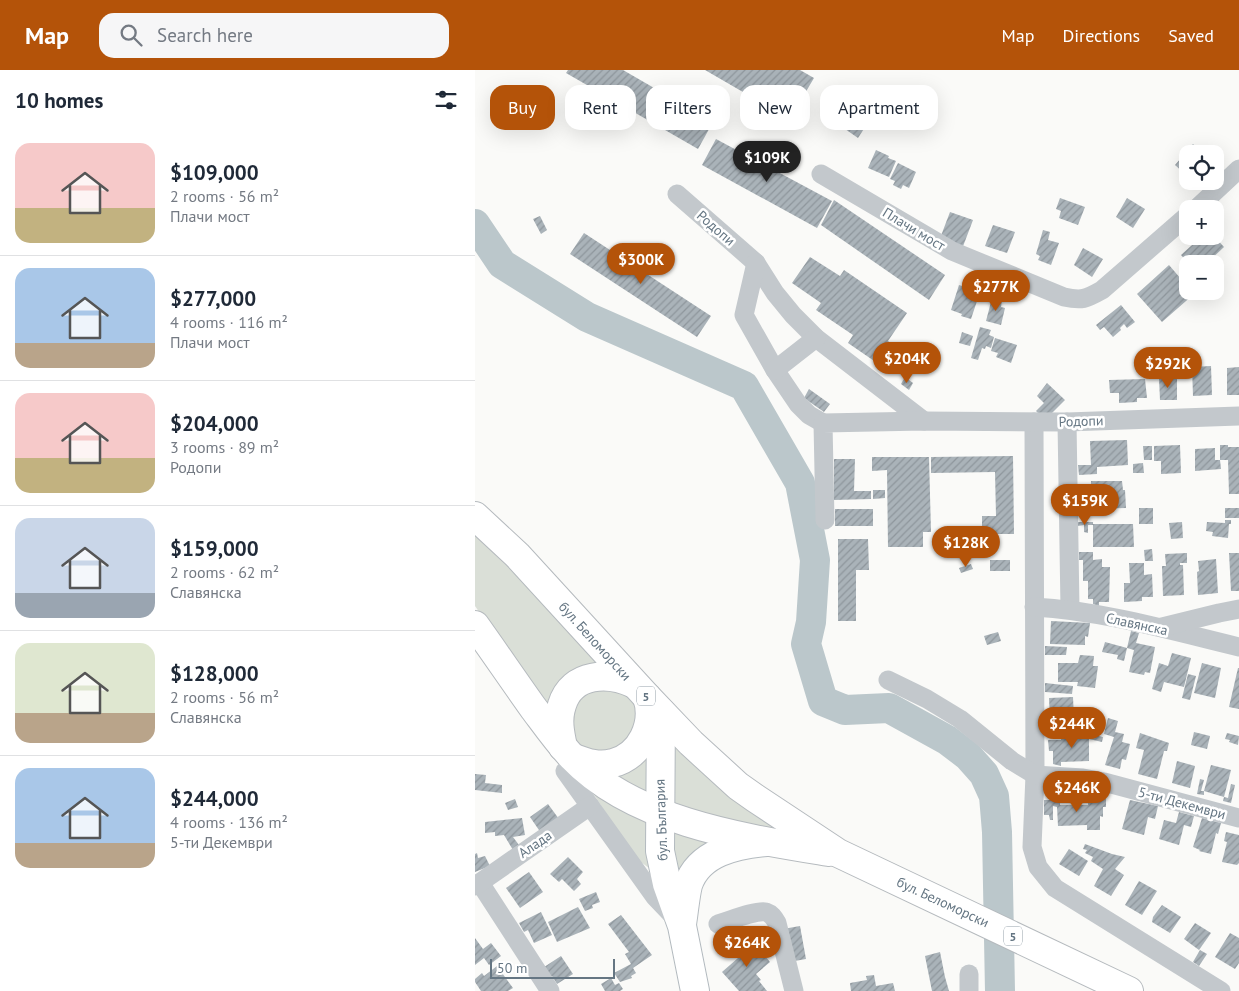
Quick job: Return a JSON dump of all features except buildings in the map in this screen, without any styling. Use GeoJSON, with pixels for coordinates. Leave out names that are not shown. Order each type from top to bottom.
{"type":"FeatureCollection","features":[{"type":"Feature","properties":{"kind":"main road","name":"бул. Беломорски"},"geometry":{"type":"LineString","coordinates":[[475,516],[517,555],[647,698],[691,743],[738,786],[837,853],[1129,991]]}},
{"type":"Feature","properties":{"kind":"main road","name":"бул. Беломорски"},"geometry":{"type":"LineString","coordinates":[[475,625],[567,759],[604,783],[641,805],[660,813],[767,842],[837,853]]}},
{"type":"Feature","properties":{"kind":"main road"},"geometry":{"type":"LineString","coordinates":[[602,675],[619,677],[647,698],[650,710],[648,728],[641,742],[631,754],[623,760],[600,765],[567,759],[559,726],[560,711],[565,697],[570,690],[584,680],[602,675]]}},
{"type":"Feature","properties":{"kind":"main road","name":"бул. България"},"geometry":{"type":"LineString","coordinates":[[647,698],[660,813],[663,867],[671,900],[682,926],[695,991]]}},
{"type":"Feature","properties":{"kind":"main road","name":"бул. България"},"geometry":{"type":"LineString","coordinates":[[682,926],[689,884],[704,862],[726,849],[767,842]]}},
{"type":"Feature","properties":{"kind":"street"},"geometry":{"type":"LineString","coordinates":[[1205,200],[1239,169]]}},
{"type":"Feature","properties":{"kind":"street","name":"Плачи мост"},"geometry":{"type":"LineString","coordinates":[[821,174],[952,251],[1064,297],[1077,300],[1089,297],[1102,290],[1179,223]]}},
{"type":"Feature","properties":{"kind":"street","name":"Родопи"},"geometry":{"type":"LineString","coordinates":[[677,194],[756,263],[775,293],[793,315],[816,338],[924,421]]}},
{"type":"Feature","properties":{"kind":"street"},"geometry":{"type":"LineString","coordinates":[[756,263],[745,314],[775,370],[798,404],[809,415],[823,423],[825,520]]}},
{"type":"Feature","properties":{"kind":"street"},"geometry":{"type":"LineString","coordinates":[[775,370],[816,338]]}},
{"type":"Feature","properties":{"kind":"street","name":"Родопи"},"geometry":{"type":"LineString","coordinates":[[823,423],[924,421],[1067,422],[1239,416]]}},
{"type":"Feature","properties":{"kind":"street"},"geometry":{"type":"LineString","coordinates":[[1034,422],[1035,775],[1032,847],[1035,859],[1045,877],[1055,888],[1221,991]]}},
{"type":"Feature","properties":{"kind":"street"},"geometry":{"type":"LineString","coordinates":[[1067,422],[1070,609]]}},
{"type":"Feature","properties":{"kind":"street","name":"Славянска"},"geometry":{"type":"LineString","coordinates":[[1035,607],[1070,609],[1239,648]]}},
{"type":"Feature","properties":{"kind":"street"},"geometry":{"type":"LineString","coordinates":[[1159,628],[1219,612],[1239,609]]}},
{"type":"Feature","properties":{"kind":"street"},"geometry":{"type":"LineString","coordinates":[[888,680],[927,699],[961,719],[1012,761],[1035,775]]}},
{"type":"Feature","properties":{"kind":"street"},"geometry":{"type":"LineString","coordinates":[[567,759],[589,806],[655,896],[682,926]]}},
{"type":"Feature","properties":{"kind":"street","name":"5-ти Декември"},"geometry":{"type":"LineString","coordinates":[[1035,775],[1083,778],[1104,782],[1239,818]]}},
{"type":"Feature","properties":{"kind":"street","name":"Алада"},"geometry":{"type":"LineString","coordinates":[[550,991],[477,884],[589,806]]}},
{"type":"Feature","properties":{"kind":"street"},"geometry":{"type":"LineString","coordinates":[[718,924],[760,912],[767,912],[773,916],[777,923],[794,991]]}},
{"type":"Feature","properties":{"kind":"shaded area"},"geometry":{"type":"Polygon","coordinates":[[[475,530],[605,667],[551,716],[475,606],[475,530]]]}},
{"type":"Feature","properties":{"kind":"shaded area"},"geometry":{"type":"Polygon","coordinates":[[[607,682],[637,701],[636,737],[606,755],[583,749],[575,740],[570,707],[575,696],[607,682]]]}},
{"type":"Feature","properties":{"kind":"shaded area"},"geometry":{"type":"Polygon","coordinates":[[[669,735],[780,830],[778,835],[668,808],[669,735]]]}},
{"type":"Feature","properties":{"kind":"shaded area"},"geometry":{"type":"Polygon","coordinates":[[[649,746],[654,801],[620,782],[615,771],[649,746]]]}},
{"type":"Feature","properties":{"kind":"shaded area"},"geometry":{"type":"Polygon","coordinates":[[[591,790],[654,822],[655,868],[649,868],[634,857],[591,790]]]}},
{"type":"Feature","properties":{"kind":"shaded area"},"geometry":{"type":"Polygon","coordinates":[[[666,828],[718,841],[679,884],[666,828]]]}},
{"type":"Feature","properties":{"kind":"waterway"},"geometry":{"type":"LineString","coordinates":[[475,224],[502,264],[587,317],[744,386],[800,483],[815,560],[811,622],[806,644],[823,701],[845,710],[889,708],[947,740],[968,756],[984,774],[994,796],[997,832],[1000,991]]}}]}
